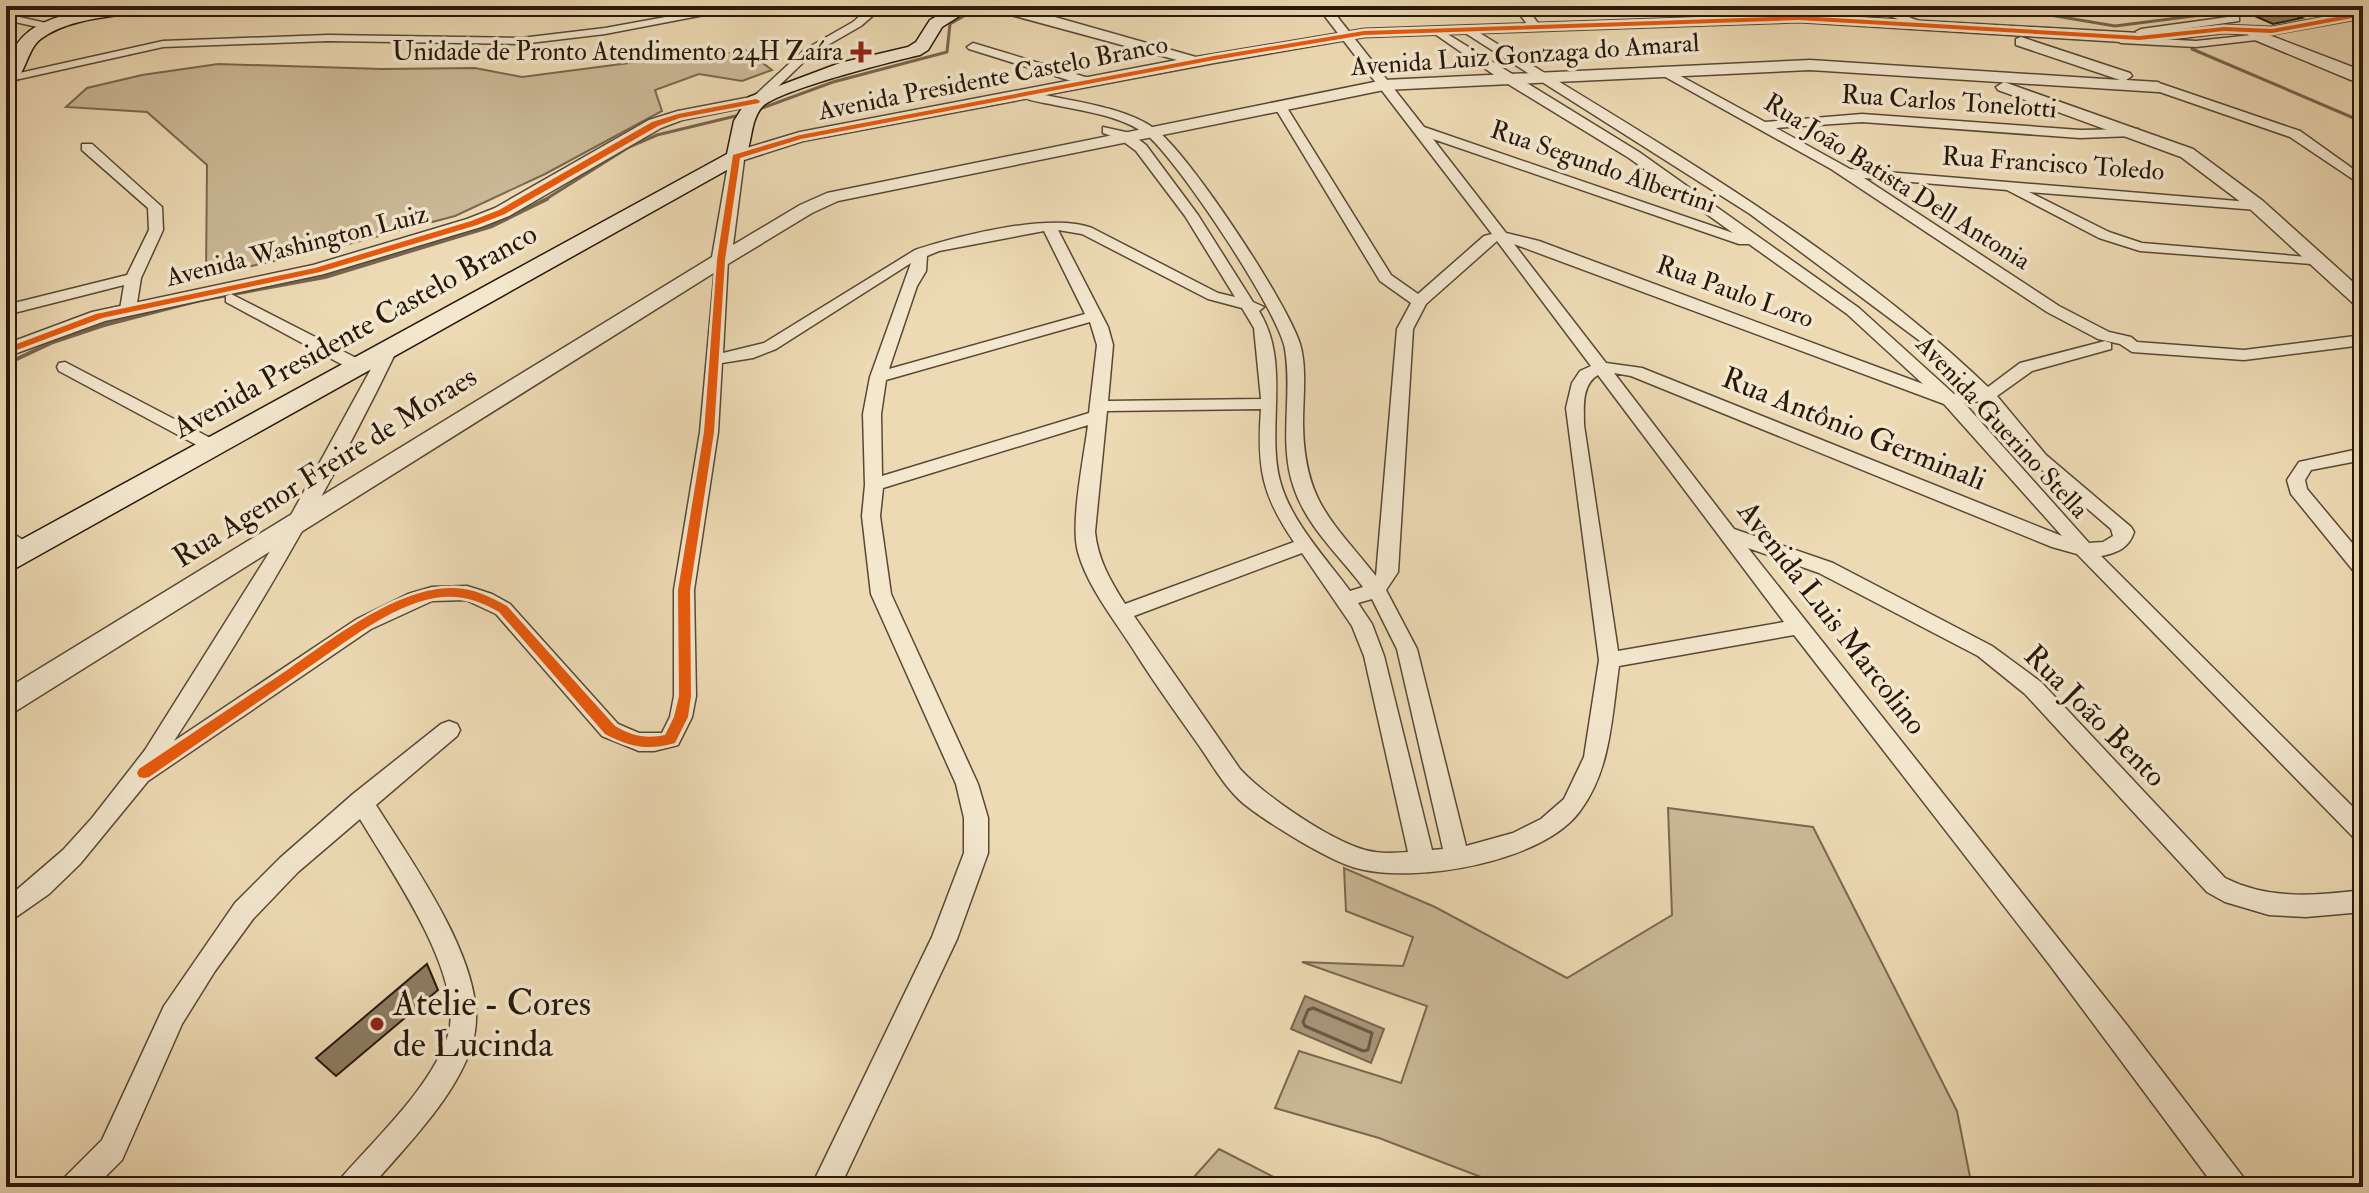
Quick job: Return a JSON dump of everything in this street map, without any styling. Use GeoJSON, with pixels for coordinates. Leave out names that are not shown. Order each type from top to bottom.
{"type":"FeatureCollection","features":[{"type":"Feature","properties":{"kind":"main road"},"geometry":{"type":"LineString","coordinates":[[7,80],[26,42],[51,27],[145,6]]}},
{"type":"Feature","properties":{"kind":"main road"},"geometry":{"type":"LineString","coordinates":[[736,157],[750,111],[807,81],[846,67],[914,51],[922,46],[936,24],[967,6]]}},
{"type":"Feature","properties":{"kind":"main road"},"geometry":{"type":"LineString","coordinates":[[780,76],[807,81]]}},
{"type":"Feature","properties":{"kind":"main road","name":"Avenida Presidente Castelo Branco"},"geometry":{"type":"LineString","coordinates":[[13,548],[212,446],[736,157]]}},
{"type":"Feature","properties":{"kind":"street"},"geometry":{"type":"LineString","coordinates":[[7,80],[163,44],[328,38],[521,41],[605,31],[745,6]]}},
{"type":"Feature","properties":{"kind":"street"},"geometry":{"type":"LineString","coordinates":[[750,111],[780,76],[808,52],[857,24],[878,6]]}},
{"type":"Feature","properties":{"kind":"street"},"geometry":{"type":"LineString","coordinates":[[1005,6],[1016,12],[1197,61]]}},
{"type":"Feature","properties":{"kind":"street","name":"Avenida Luis Marcolino"},"geometry":{"type":"LineString","coordinates":[[1323,6],[1423,131],[1800,627],[2128,1043],[2233,1187]]}},
{"type":"Feature","properties":{"kind":"street"},"geometry":{"type":"LineString","coordinates":[[1519,6],[1535,27]]}},
{"type":"Feature","properties":{"kind":"street"},"geometry":{"type":"LineString","coordinates":[[1868,6],[1924,25]]}},
{"type":"Feature","properties":{"kind":"street"},"geometry":{"type":"LineString","coordinates":[[2216,8],[2238,24],[2361,78]]}},
{"type":"Feature","properties":{"kind":"street"},"geometry":{"type":"LineString","coordinates":[[2106,38],[2196,44],[2266,34],[2363,14]]}},
{"type":"Feature","properties":{"kind":"street"},"geometry":{"type":"LineString","coordinates":[[6,17],[51,27]]}},
{"type":"Feature","properties":{"kind":"street","name":"Avenida Presidente Castelo Branco"},"geometry":{"type":"LineString","coordinates":[[736,157],[783,141],[1345,35],[1799,18],[1991,30],[2032,40]]}},
{"type":"Feature","properties":{"kind":"street"},"geometry":{"type":"LineString","coordinates":[[2032,40],[2139,38],[2238,24]]}},
{"type":"Feature","properties":{"kind":"street","name":"Avenida Guerino Stella"},"geometry":{"type":"LineString","coordinates":[[1436,30],[1507,78],[1634,155],[1853,311],[1950,400],[2084,549],[2110,548],[2122,539],[2124,532],[2040,459],[1987,395],[1934,344],[1807,248],[1705,178],[1466,29]]}},
{"type":"Feature","properties":{"kind":"street"},"geometry":{"type":"LineString","coordinates":[[2032,40],[2128,77],[2295,134],[2363,182]]}},
{"type":"Feature","properties":{"kind":"street"},"geometry":{"type":"LineString","coordinates":[[973,47],[1088,82]]}},
{"type":"Feature","properties":{"kind":"street","name":"Avenida Luiz Gonzaga do Amaral"},"geometry":{"type":"LineString","coordinates":[[723,242],[776,226],[833,197],[861,190],[1384,85],[1810,65],[2158,87]]}},
{"type":"Feature","properties":{"kind":"street","name":"Rua João Batista Dell Antonia"},"geometry":{"type":"LineString","coordinates":[[1664,71],[1846,173],[2104,341]]}},
{"type":"Feature","properties":{"kind":"street"},"geometry":{"type":"LineString","coordinates":[[1974,76],[2187,153],[2211,168],[2257,206],[2363,302]]}},
{"type":"Feature","properties":{"kind":"street","name":"Avenida Luiz Gonzaga do Amaral"},"geometry":{"type":"LineString","coordinates":[[2099,84],[2128,77]]}},
{"type":"Feature","properties":{"kind":"street"},"geometry":{"type":"LineString","coordinates":[[1022,94],[1125,121],[1150,131],[1166,144],[1276,308],[1293,344],[1299,477],[1309,504],[1376,589],[1407,649],[1457,858]]}},
{"type":"Feature","properties":{"kind":"street"},"geometry":{"type":"LineString","coordinates":[[997,99],[1125,136],[1141,148],[1191,215],[1262,328],[1270,404],[1267,454],[1271,482],[1283,512],[1304,545],[1362,624],[1374,656],[1423,863]]}},
{"type":"Feature","properties":{"kind":"street"},"geometry":{"type":"LineString","coordinates":[[1280,106],[1385,278],[1419,302]]}},
{"type":"Feature","properties":{"kind":"street","name":"Avenida Washington Luiz"},"geometry":{"type":"LineString","coordinates":[[6,351],[78,323],[128,309],[317,270],[474,223],[502,212],[655,124],[678,116],[750,111]]}},
{"type":"Feature","properties":{"kind":"street","name":"Rua Carlos Tonelotti"},"geometry":{"type":"LineString","coordinates":[[1763,126],[1821,118],[2068,133],[2133,132]]}},
{"type":"Feature","properties":{"kind":"street","name":"Rua Segundo Albertini"},"geometry":{"type":"LineString","coordinates":[[1423,131],[1767,249]]}},
{"type":"Feature","properties":{"kind":"street"},"geometry":{"type":"LineString","coordinates":[[87,147],[155,207],[156,230],[133,278],[128,309]]}},
{"type":"Feature","properties":{"kind":"street"},"geometry":{"type":"LineString","coordinates":[[144,773],[364,624],[400,604],[449,592],[482,595],[503,609],[610,730],[623,738],[653,746],[670,739],[681,717],[685,696],[684,590],[707,445],[718,282],[736,157]]}},
{"type":"Feature","properties":{"kind":"street","name":"Rua Francisco Toledo"},"geometry":{"type":"LineString","coordinates":[[1846,173],[2257,206]]}},
{"type":"Feature","properties":{"kind":"street"},"geometry":{"type":"LineString","coordinates":[[2004,184],[2104,235],[2140,247],[2319,262]]}},
{"type":"Feature","properties":{"kind":"street"},"geometry":{"type":"LineString","coordinates":[[723,242],[776,226]]}},
{"type":"Feature","properties":{"kind":"street"},"geometry":{"type":"LineString","coordinates":[[714,359],[753,353],[770,346],[920,253],[955,241],[1049,226],[1074,226],[1087,231],[1213,296],[1249,307],[1276,308]]}},
{"type":"Feature","properties":{"kind":"street"},"geometry":{"type":"LineString","coordinates":[[1049,226],[1105,345],[1087,501],[1087,551],[1098,577],[1169,687],[1232,775],[1252,797],[1359,859],[1389,864],[1457,858],[1519,842],[1549,826],[1572,805],[1595,757],[1609,660],[1574,402],[1578,383],[1587,372],[1601,366]]}},
{"type":"Feature","properties":{"kind":"street"},"geometry":{"type":"LineString","coordinates":[[1346,600],[1376,589],[1385,582],[1390,556],[1405,329],[1419,302],[1481,244],[1501,236]]}},
{"type":"Feature","properties":{"kind":"street","name":"Rua Paulo Loro"},"geometry":{"type":"LineString","coordinates":[[1501,236],[1534,244],[1950,400]]}},
{"type":"Feature","properties":{"kind":"street","name":"Rua Agenor Freire de Moraes"},"geometry":{"type":"LineString","coordinates":[[6,703],[678,286],[723,242]]}},
{"type":"Feature","properties":{"kind":"street"},"geometry":{"type":"LineString","coordinates":[[825,1187],[944,939],[976,853],[976,818],[967,784],[881,594],[871,516],[874,485],[871,438],[878,377],[909,286],[918,271],[920,253]]}},
{"type":"Feature","properties":{"kind":"street"},"geometry":{"type":"LineString","coordinates":[[885,272],[909,286]]}},
{"type":"Feature","properties":{"kind":"street"},"geometry":{"type":"LineString","coordinates":[[6,310],[133,278]]}},
{"type":"Feature","properties":{"kind":"street","name":"Rua Agenor Freire de Moraes"},"geometry":{"type":"LineString","coordinates":[[678,286],[718,282]]}},
{"type":"Feature","properties":{"kind":"street"},"geometry":{"type":"LineString","coordinates":[[231,299],[347,372],[349,381],[364,403]]}},
{"type":"Feature","properties":{"kind":"street"},"geometry":{"type":"LineString","coordinates":[[878,377],[1094,316]]}},
{"type":"Feature","properties":{"kind":"street"},"geometry":{"type":"LineString","coordinates":[[1950,400],[1987,395],[2026,367],[2104,341],[2120,352],[2129,351],[2132,347],[2244,355],[2363,340]]}},
{"type":"Feature","properties":{"kind":"street"},"geometry":{"type":"LineString","coordinates":[[6,913],[41,889],[67,864],[144,773],[301,521],[389,350]]}},
{"type":"Feature","properties":{"kind":"street","name":"Rua Antônio Germinali"},"geometry":{"type":"LineString","coordinates":[[1601,366],[1636,372],[2084,549]]}},
{"type":"Feature","properties":{"kind":"street"},"geometry":{"type":"LineString","coordinates":[[65,367],[212,446]]}},
{"type":"Feature","properties":{"kind":"street"},"geometry":{"type":"LineString","coordinates":[[874,485],[1099,411],[1270,404]]}},
{"type":"Feature","properties":{"kind":"street"},"geometry":{"type":"LineString","coordinates":[[2363,454],[2305,466],[2296,480],[2298,490],[2363,569]]}},
{"type":"Feature","properties":{"kind":"street","name":"Rua João Bento"},"geometry":{"type":"LineString","coordinates":[[1729,534],[1826,568],[1985,651],[2033,688],[2216,885],[2236,897],[2254,903],[2302,909],[2363,901]]}},
{"type":"Feature","properties":{"kind":"street"},"geometry":{"type":"LineString","coordinates":[[1121,613],[1304,545]]}},
{"type":"Feature","properties":{"kind":"street"},"geometry":{"type":"LineString","coordinates":[[2084,549],[2363,832]]}},
{"type":"Feature","properties":{"kind":"street"},"geometry":{"type":"LineString","coordinates":[[1609,660],[1800,627]]}},
{"type":"Feature","properties":{"kind":"street"},"geometry":{"type":"LineString","coordinates":[[75,1187],[112,1150],[173,1015],[244,911],[289,865],[361,801],[449,730]]}},
{"type":"Feature","properties":{"kind":"street"},"geometry":{"type":"LineString","coordinates":[[352,1187],[429,1092],[463,1031],[461,988],[446,945],[361,801]]}},
{"type":"Feature","properties":{"kind":"shaded area"},"geometry":{"type":"Polygon","coordinates":[[[744,49],[772,70],[742,81],[699,74],[655,90],[662,111],[545,174],[455,216],[337,247],[206,276],[207,165],[147,112],[66,107],[87,88],[142,75],[218,64],[382,69],[475,68],[522,77],[629,63],[709,58],[744,49]]]}},
{"type":"Feature","properties":{"kind":"shaded area"},"geometry":{"type":"Polygon","coordinates":[[[1668,808],[1813,827],[1957,1111],[1972,1187],[1507,1187],[1379,1138],[1275,1108],[1299,1051],[1401,1083],[1427,1006],[1302,962],[1403,966],[1413,937],[1346,911],[1344,868],[1435,907],[1567,978],[1672,915],[1668,808]]]}},
{"type":"Feature","properties":{"kind":"shaded area"},"geometry":{"type":"Polygon","coordinates":[[[1219,1149],[1293,1187],[1185,1187],[1219,1149]]]}},
{"type":"Feature","properties":{"kind":"water"},"geometry":{"type":"Polygon","coordinates":[[[1305,996],[1384,1029],[1371,1063],[1291,1029],[1305,996]]]}},
{"type":"Feature","properties":{"kind":"building"},"geometry":{"type":"Polygon","coordinates":[[[2273,7],[2302,18],[2273,24],[2248,13],[2273,7]]]}},
{"type":"Feature","properties":{"kind":"building","name":"Atelie - Cores de Lucinda"},"geometry":{"type":"Polygon","coordinates":[[[427,964],[438,990],[336,1076],[316,1058],[427,964]]]}},
{"type":"Feature","properties":{"kind":"waterway"},"geometry":{"type":"LineString","coordinates":[[757,110],[833,82],[947,52],[950,24],[981,6]]}},
{"type":"Feature","properties":{"kind":"waterway"},"geometry":{"type":"LineString","coordinates":[[1126,6],[1167,6]]}},
{"type":"Feature","properties":{"kind":"waterway"},"geometry":{"type":"LineString","coordinates":[[1997,6],[2115,26],[2209,14]]}},
{"type":"Feature","properties":{"kind":"waterway"},"geometry":{"type":"LineString","coordinates":[[2231,9],[2239,6]]}},
{"type":"Feature","properties":{"kind":"waterway"},"geometry":{"type":"LineString","coordinates":[[2192,49],[2363,122]]}},
{"type":"Feature","properties":{"kind":"waterway"},"geometry":{"type":"LineString","coordinates":[[543,201],[629,147],[657,135],[744,114]]}},
{"type":"Feature","properties":{"kind":"waterway"},"geometry":{"type":"LineString","coordinates":[[543,201],[547,199]]}},
{"type":"Feature","properties":{"kind":"waterway"},"geometry":{"type":"LineString","coordinates":[[6,364],[53,342],[104,325],[200,300],[325,277],[492,226],[543,201]]}},
{"type":"Feature","properties":{"kind":"cycle path"},"geometry":{"type":"LineString","coordinates":[[144,773],[364,624],[415,599],[449,592],[467,593],[503,609],[610,730],[639,742],[654,743],[670,739],[681,717],[685,696],[684,590],[709,432],[721,260],[736,157],[800,137],[1214,58],[1364,33],[1799,18],[2139,38],[2224,29],[2272,31],[2363,14]]}},
{"type":"Feature","properties":{"kind":"cycle path"},"geometry":{"type":"LineString","coordinates":[[6,351],[99,316],[317,270],[474,223],[502,212],[655,124],[678,116],[756,101]]}},
{"type":"Feature","properties":{"kind":"place","name":"Unidade de Pronto Atendimento 24H Zaíra"},"geometry":{"type":"Point","coordinates":[861,52]}},
{"type":"Feature","properties":{"kind":"place","name":"Atelie - Cores de Lucinda"},"geometry":{"type":"Point","coordinates":[377,1024]}}]}
